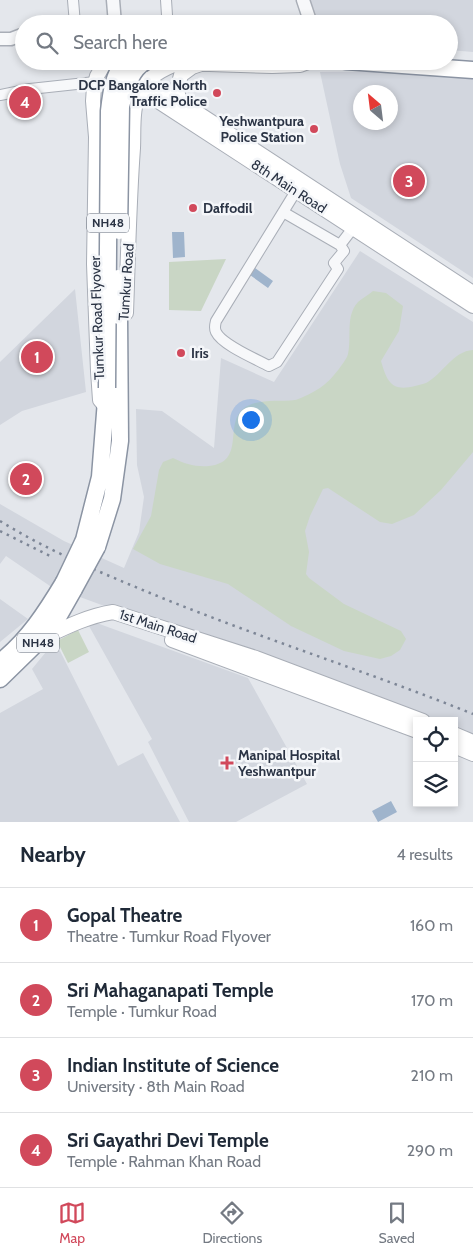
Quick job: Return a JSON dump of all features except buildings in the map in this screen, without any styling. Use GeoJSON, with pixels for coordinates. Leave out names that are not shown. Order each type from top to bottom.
{"type":"FeatureCollection","features":[{"type":"Feature","properties":{"kind":"highway"},"geometry":{"type":"LineString","coordinates":[[458,58],[473,59]]}},
{"type":"Feature","properties":{"kind":"highway"},"geometry":{"type":"LineString","coordinates":[[458,69],[473,70]]}},
{"type":"Feature","properties":{"kind":"highway","name":"NH48"},"geometry":{"type":"LineString","coordinates":[[105,408],[107,388],[109,111],[115,77],[119,70]]}},
{"type":"Feature","properties":{"kind":"highway","name":"NH48"},"geometry":{"type":"LineString","coordinates":[[119,324],[121,106],[132,74],[136,70]]}},
{"type":"Feature","properties":{"kind":"highway","name":"Tumkur Road"},"geometry":{"type":"LineString","coordinates":[[0,679],[42,638],[57,619],[69,586],[112,499],[120,441],[119,324]]}},
{"type":"Feature","properties":{"kind":"highway","name":"Tumkur Road"},"geometry":{"type":"LineString","coordinates":[[90,543],[100,477],[105,408]]}},
{"type":"Feature","properties":{"kind":"highway","name":"Tumkur Road"},"geometry":{"type":"LineString","coordinates":[[0,662],[13,652],[69,586]]}},
{"type":"Feature","properties":{"kind":"main road"},"geometry":{"type":"LineString","coordinates":[[95,82],[102,70]]}},
{"type":"Feature","properties":{"kind":"main road","name":"8th Main Road"},"geometry":{"type":"LineString","coordinates":[[120,70],[275,170],[473,293]]}},
{"type":"Feature","properties":{"kind":"main road","name":"8th Main Road"},"geometry":{"type":"LineString","coordinates":[[132,70],[144,86],[180,102],[275,170],[296,191],[473,306]]}},
{"type":"Feature","properties":{"kind":"main road"},"geometry":{"type":"LineString","coordinates":[[144,86],[164,70]]}},
{"type":"Feature","properties":{"kind":"main road"},"geometry":{"type":"LineString","coordinates":[[180,102],[177,90],[181,75],[188,70]]}},
{"type":"Feature","properties":{"kind":"main road","name":"Tumkur Road Flyover"},"geometry":{"type":"LineString","coordinates":[[95,82],[92,100],[96,137],[94,264],[100,400],[105,408]]}},
{"type":"Feature","properties":{"kind":"main road","name":"Tumkur Road"},"geometry":{"type":"LineString","coordinates":[[119,324],[126,324],[135,110],[144,86]]}},
{"type":"Feature","properties":{"kind":"main road","name":"1st Main Road"},"geometry":{"type":"LineString","coordinates":[[99,614],[113,612],[256,658],[413,717]]}},
{"type":"Feature","properties":{"kind":"main road"},"geometry":{"type":"LineString","coordinates":[[42,638],[99,614]]}},
{"type":"Feature","properties":{"kind":"main road","name":"1st Main Road"},"geometry":{"type":"LineString","coordinates":[[99,614],[128,623],[413,730]]}},
{"type":"Feature","properties":{"kind":"main road"},"geometry":{"type":"LineString","coordinates":[[458,736],[473,742]]}},
{"type":"Feature","properties":{"kind":"main road"},"geometry":{"type":"LineString","coordinates":[[458,748],[473,754]]}},
{"type":"Feature","properties":{"kind":"street"},"geometry":{"type":"LineString","coordinates":[[73,0],[75,15]]}},
{"type":"Feature","properties":{"kind":"street"},"geometry":{"type":"LineString","coordinates":[[113,0],[114,15]]}},
{"type":"Feature","properties":{"kind":"street"},"geometry":{"type":"LineString","coordinates":[[166,0],[166,15]]}},
{"type":"Feature","properties":{"kind":"street"},"geometry":{"type":"LineString","coordinates":[[295,0],[300,15]]}},
{"type":"Feature","properties":{"kind":"street"},"geometry":{"type":"LineString","coordinates":[[303,0],[308,15]]}},
{"type":"Feature","properties":{"kind":"street"},"geometry":{"type":"LineString","coordinates":[[0,95],[30,88],[95,82]]}},
{"type":"Feature","properties":{"kind":"street"},"geometry":{"type":"LineString","coordinates":[[283,212],[340,245],[344,251],[334,263],[338,269],[277,362],[269,366],[228,344],[215,331],[214,326],[216,321],[283,212],[296,191]]}},
{"type":"Feature","properties":{"kind":"street"},"geometry":{"type":"LineString","coordinates":[[340,245],[353,228]]}},
{"type":"Feature","properties":{"kind":"shaded area"},"geometry":{"type":"Polygon","coordinates":[[[307,0],[473,0],[473,52],[458,51],[458,15],[312,15],[307,0]]]}},
{"type":"Feature","properties":{"kind":"shaded area"},"geometry":{"type":"Polygon","coordinates":[[[412,71],[473,76],[473,278],[351,198],[340,164],[320,72],[412,71]]]}},
{"type":"Feature","properties":{"kind":"shaded area"},"geometry":{"type":"Polygon","coordinates":[[[360,251],[473,322],[473,744],[458,738],[458,717],[413,717],[413,720],[50,586],[6,556],[0,564],[0,504],[64,541],[124,568],[139,532],[144,497],[137,465],[136,409],[162,411],[214,448],[221,358],[274,382],[360,251]]]}},
{"type":"Feature","properties":{"kind":"shaded area"},"geometry":{"type":"Polygon","coordinates":[[[75,289],[86,392],[22,411],[0,425],[0,362],[75,289]]]}},
{"type":"Feature","properties":{"kind":"shaded area"},"geometry":{"type":"Polygon","coordinates":[[[0,599],[28,619],[0,642],[0,599]]]}},
{"type":"Feature","properties":{"kind":"shaded area","name":"Manipal Hospital Yeshwantpur"},"geometry":{"type":"Polygon","coordinates":[[[94,622],[248,678],[307,784],[236,822],[189,822],[148,742],[152,739],[89,626],[94,622]]]}},
{"type":"Feature","properties":{"kind":"shaded area"},"geometry":{"type":"Polygon","coordinates":[[[55,641],[118,766],[143,753],[180,822],[0,822],[0,713],[43,689],[32,669],[55,641]]]}},
{"type":"Feature","properties":{"kind":"green space"},"geometry":{"type":"Polygon","coordinates":[[[226,259],[201,311],[169,310],[169,262],[226,259]]]}},
{"type":"Feature","properties":{"kind":"green space"},"geometry":{"type":"Polygon","coordinates":[[[373,291],[386,293],[403,306],[399,331],[381,361],[388,380],[392,384],[401,388],[407,388],[426,383],[460,354],[473,350],[473,452],[441,490],[414,515],[392,524],[380,522],[328,488],[323,489],[305,531],[309,552],[306,574],[309,578],[344,604],[401,631],[406,639],[400,650],[391,656],[380,659],[344,651],[291,626],[228,584],[160,564],[133,549],[151,516],[159,470],[163,462],[173,458],[199,466],[220,463],[227,458],[231,450],[235,424],[243,409],[254,403],[298,399],[323,386],[347,357],[350,320],[354,308],[373,291]]]}},
{"type":"Feature","properties":{"kind":"green space"},"geometry":{"type":"Polygon","coordinates":[[[78,630],[89,652],[68,663],[57,641],[78,630]]]}},
{"type":"Feature","properties":{"kind":"water"},"geometry":{"type":"Polygon","coordinates":[[[172,232],[184,232],[185,257],[173,258],[172,232]]]}},
{"type":"Feature","properties":{"kind":"water"},"geometry":{"type":"Polygon","coordinates":[[[255,268],[273,281],[268,288],[250,275],[255,268]]]}},
{"type":"Feature","properties":{"kind":"water"},"geometry":{"type":"Polygon","coordinates":[[[391,801],[397,812],[378,822],[372,811],[391,801]]]}},
{"type":"Feature","properties":{"kind":"railway"},"geometry":{"type":"LineString","coordinates":[[0,521],[55,551],[150,593],[473,714]]}},
{"type":"Feature","properties":{"kind":"railway"},"geometry":{"type":"LineString","coordinates":[[0,531],[52,557]]}},
{"type":"Feature","properties":{"kind":"place","name":"DCP Bangalore North Traffic Police"},"geometry":{"type":"Point","coordinates":[217,93]}},
{"type":"Feature","properties":{"kind":"place","name":"Sri Gayathri Devi Temple"},"geometry":{"type":"Point","coordinates":[25,102]}},
{"type":"Feature","properties":{"kind":"place","name":"Yeshwantpura Police Station"},"geometry":{"type":"Point","coordinates":[314,129]}},
{"type":"Feature","properties":{"kind":"place","name":"Indian Institute of Science"},"geometry":{"type":"Point","coordinates":[409,181]}},
{"type":"Feature","properties":{"kind":"place","name":"Daffodil"},"geometry":{"type":"Point","coordinates":[193,208]}},
{"type":"Feature","properties":{"kind":"place","name":"Iris"},"geometry":{"type":"Point","coordinates":[181,353]}},
{"type":"Feature","properties":{"kind":"place","name":"Gopal Theatre"},"geometry":{"type":"Point","coordinates":[37,357]}},
{"type":"Feature","properties":{"kind":"place","name":"Sri Mahaganapati Temple"},"geometry":{"type":"Point","coordinates":[26,479]}},
{"type":"Feature","properties":{"kind":"place","name":"Manipal Hospital Yeshwantpur"},"geometry":{"type":"Point","coordinates":[227,763]}}]}
